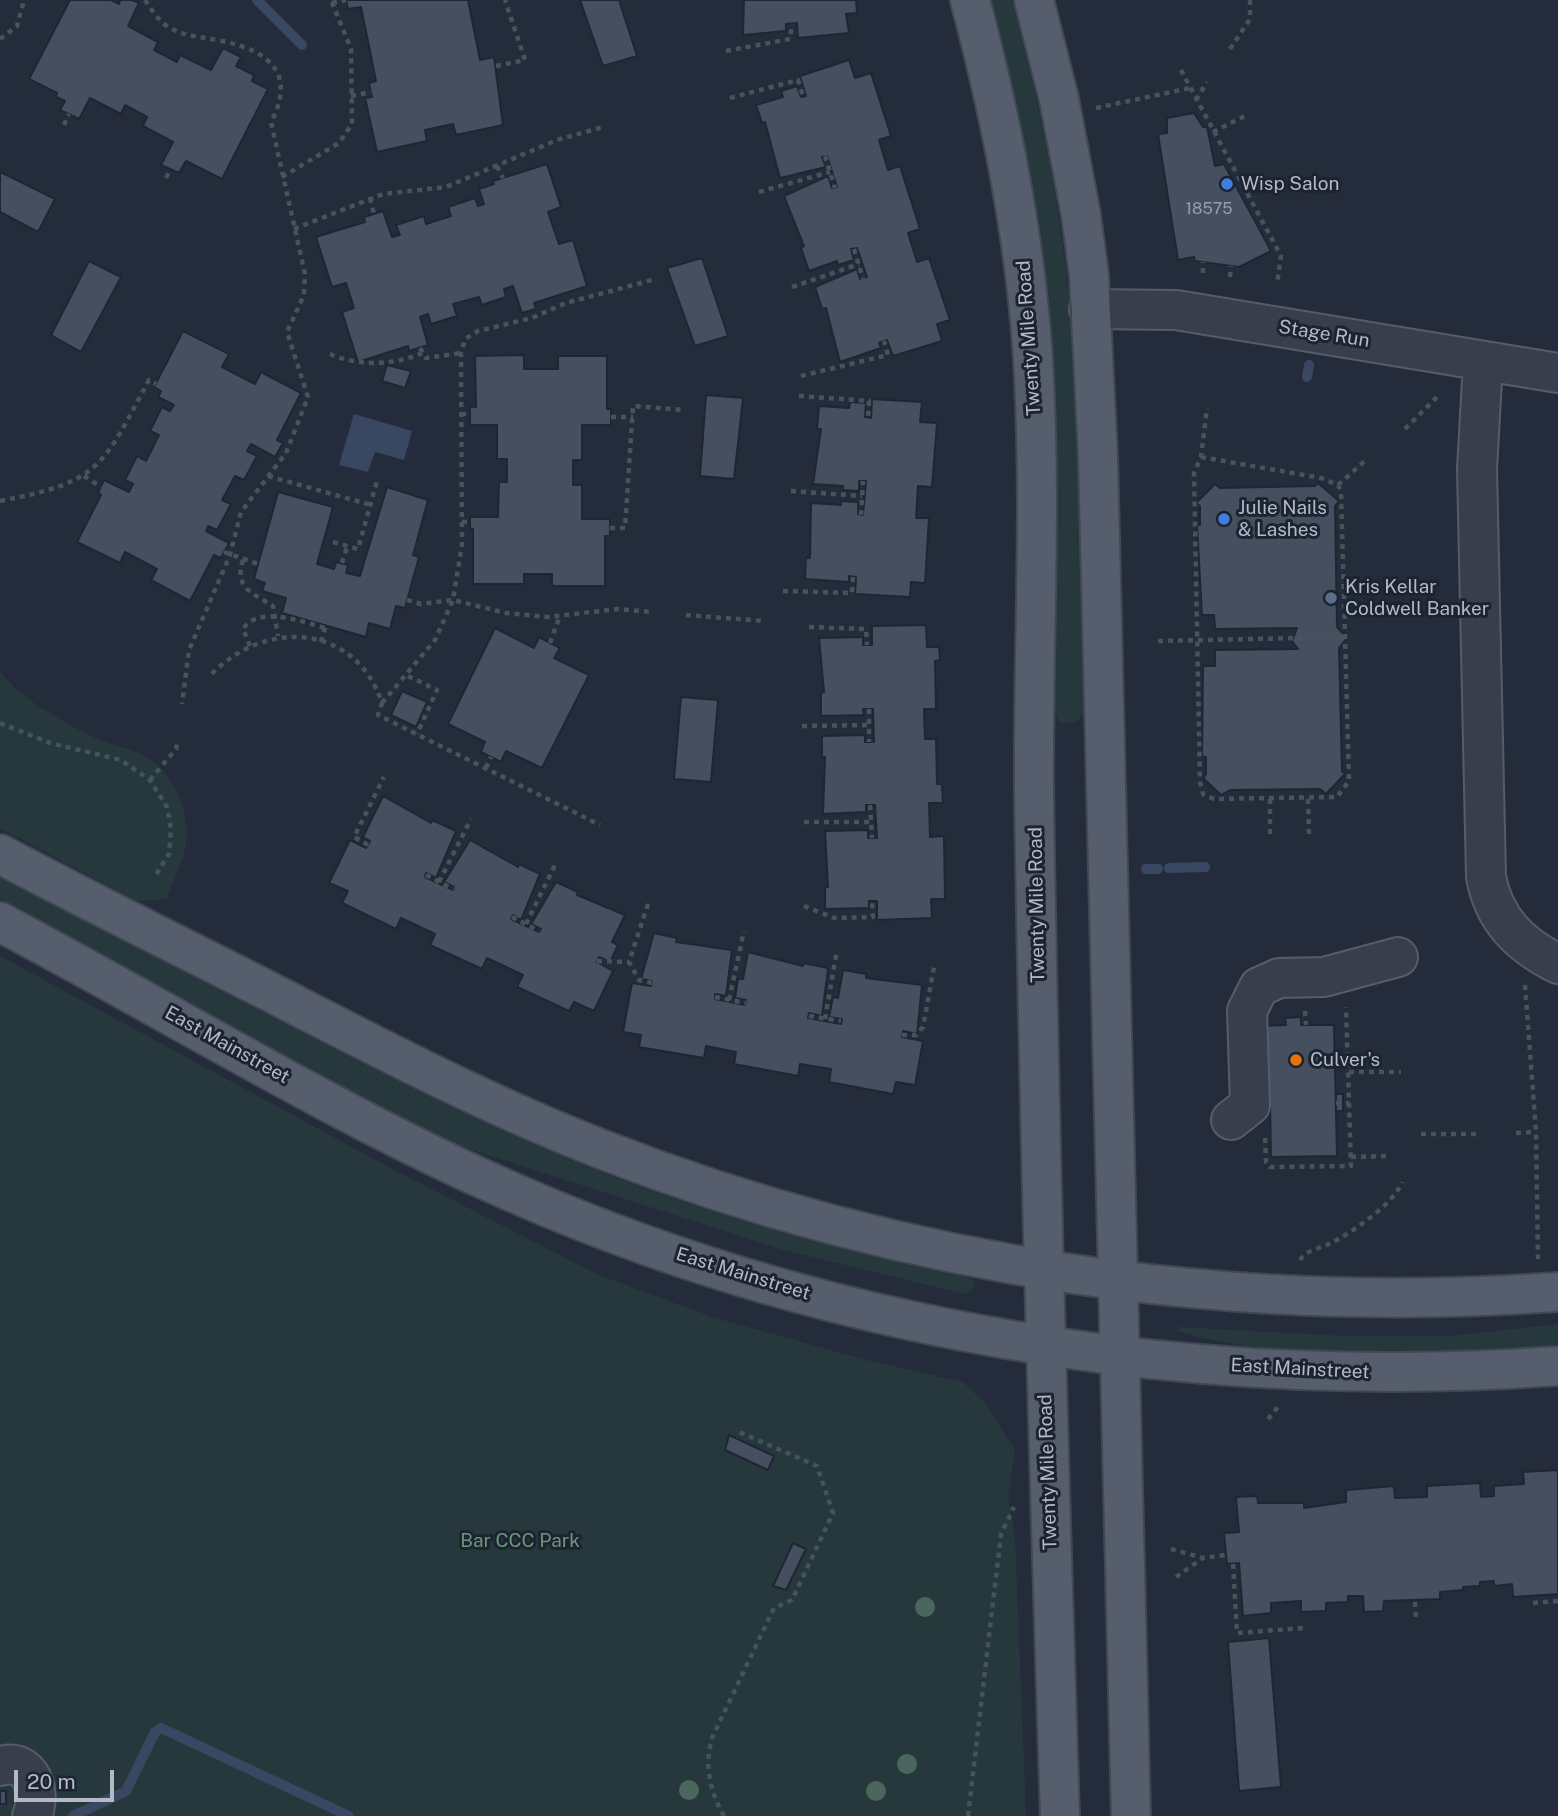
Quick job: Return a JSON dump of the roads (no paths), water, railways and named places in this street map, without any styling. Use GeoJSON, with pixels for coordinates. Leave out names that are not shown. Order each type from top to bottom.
{"type":"FeatureCollection","features":[{"type":"Feature","properties":{"kind":"main road","name":"Twenty Mile Road"},"geometry":{"type":"LineString","coordinates":[[970,0],[988,67],[1014,194],[1034,380],[1034,789],[1044,1346],[1060,1816]]}},
{"type":"Feature","properties":{"kind":"main road"},"geometry":{"type":"LineString","coordinates":[[1034,0],[1071,156],[1089,275],[1098,457],[1131,1816]]}},
{"type":"Feature","properties":{"kind":"main road"},"geometry":{"type":"LineString","coordinates":[[0,854],[448,1083],[579,1140],[682,1179],[815,1220],[938,1251],[1117,1283],[1313,1296],[1448,1298],[1548,1278]]}},
{"type":"Feature","properties":{"kind":"main road","name":"East Mainstreet"},"geometry":{"type":"LineString","coordinates":[[0,922],[385,1131],[538,1203],[691,1259],[796,1292],[900,1318],[1044,1346],[1118,1355],[1330,1372],[1441,1373],[1558,1366]]}},
{"type":"Feature","properties":{"kind":"street","name":"Stage Run"},"geometry":{"type":"LineString","coordinates":[[1089,309],[1176,310],[1558,373]]}},
{"type":"Feature","properties":{"kind":"street"},"geometry":{"type":"LineString","coordinates":[[1483,361],[1476,469],[1486,877],[1490,898],[1504,924],[1527,946],[1540,969]]}},
{"type":"Feature","properties":{"kind":"street"},"geometry":{"type":"LineString","coordinates":[[1248,1125],[1248,1012],[1259,987],[1279,978],[1324,977],[1398,957]]}},
{"type":"Feature","properties":{"kind":"street"},"geometry":{"type":"LineString","coordinates":[[0,1766],[16,1766],[28,1773],[35,1782],[38,1796],[32,1816]]}},
{"type":"Feature","properties":{"kind":"water"},"geometry":{"type":"Polygon","coordinates":[[[354,414],[412,431],[404,460],[375,452],[368,472],[339,465],[354,414]]]}},
{"type":"Feature","properties":{"kind":"waterway"},"geometry":{"type":"LineString","coordinates":[[257,0],[302,45]]}},
{"type":"Feature","properties":{"kind":"waterway"},"geometry":{"type":"LineString","coordinates":[[1307,377],[1309,365]]}},
{"type":"Feature","properties":{"kind":"waterway"},"geometry":{"type":"LineString","coordinates":[[1169,868],[1205,867]]}},
{"type":"Feature","properties":{"kind":"waterway"},"geometry":{"type":"LineString","coordinates":[[1146,869],[1158,869]]}},
{"type":"Feature","properties":{"kind":"waterway"},"geometry":{"type":"LineString","coordinates":[[73,1816],[126,1791],[155,1732],[161,1728],[349,1816]]}},
{"type":"Feature","properties":{"kind":"place","name":"Wisp Salon"},"geometry":{"type":"Point","coordinates":[1227,184]}},
{"type":"Feature","properties":{"kind":"place","name":"Julie Nails & Lashes"},"geometry":{"type":"Point","coordinates":[1224,519]}},
{"type":"Feature","properties":{"kind":"place","name":"Kris Kellar Coldwell Banker"},"geometry":{"type":"Point","coordinates":[1331,598]}},
{"type":"Feature","properties":{"kind":"place","name":"Culver's"},"geometry":{"type":"Point","coordinates":[1296,1060]}},
{"type":"Feature","properties":{"kind":"park label","name":"Bar CCC Park"},"geometry":{"type":"Point","coordinates":[520,1541]}}]}
